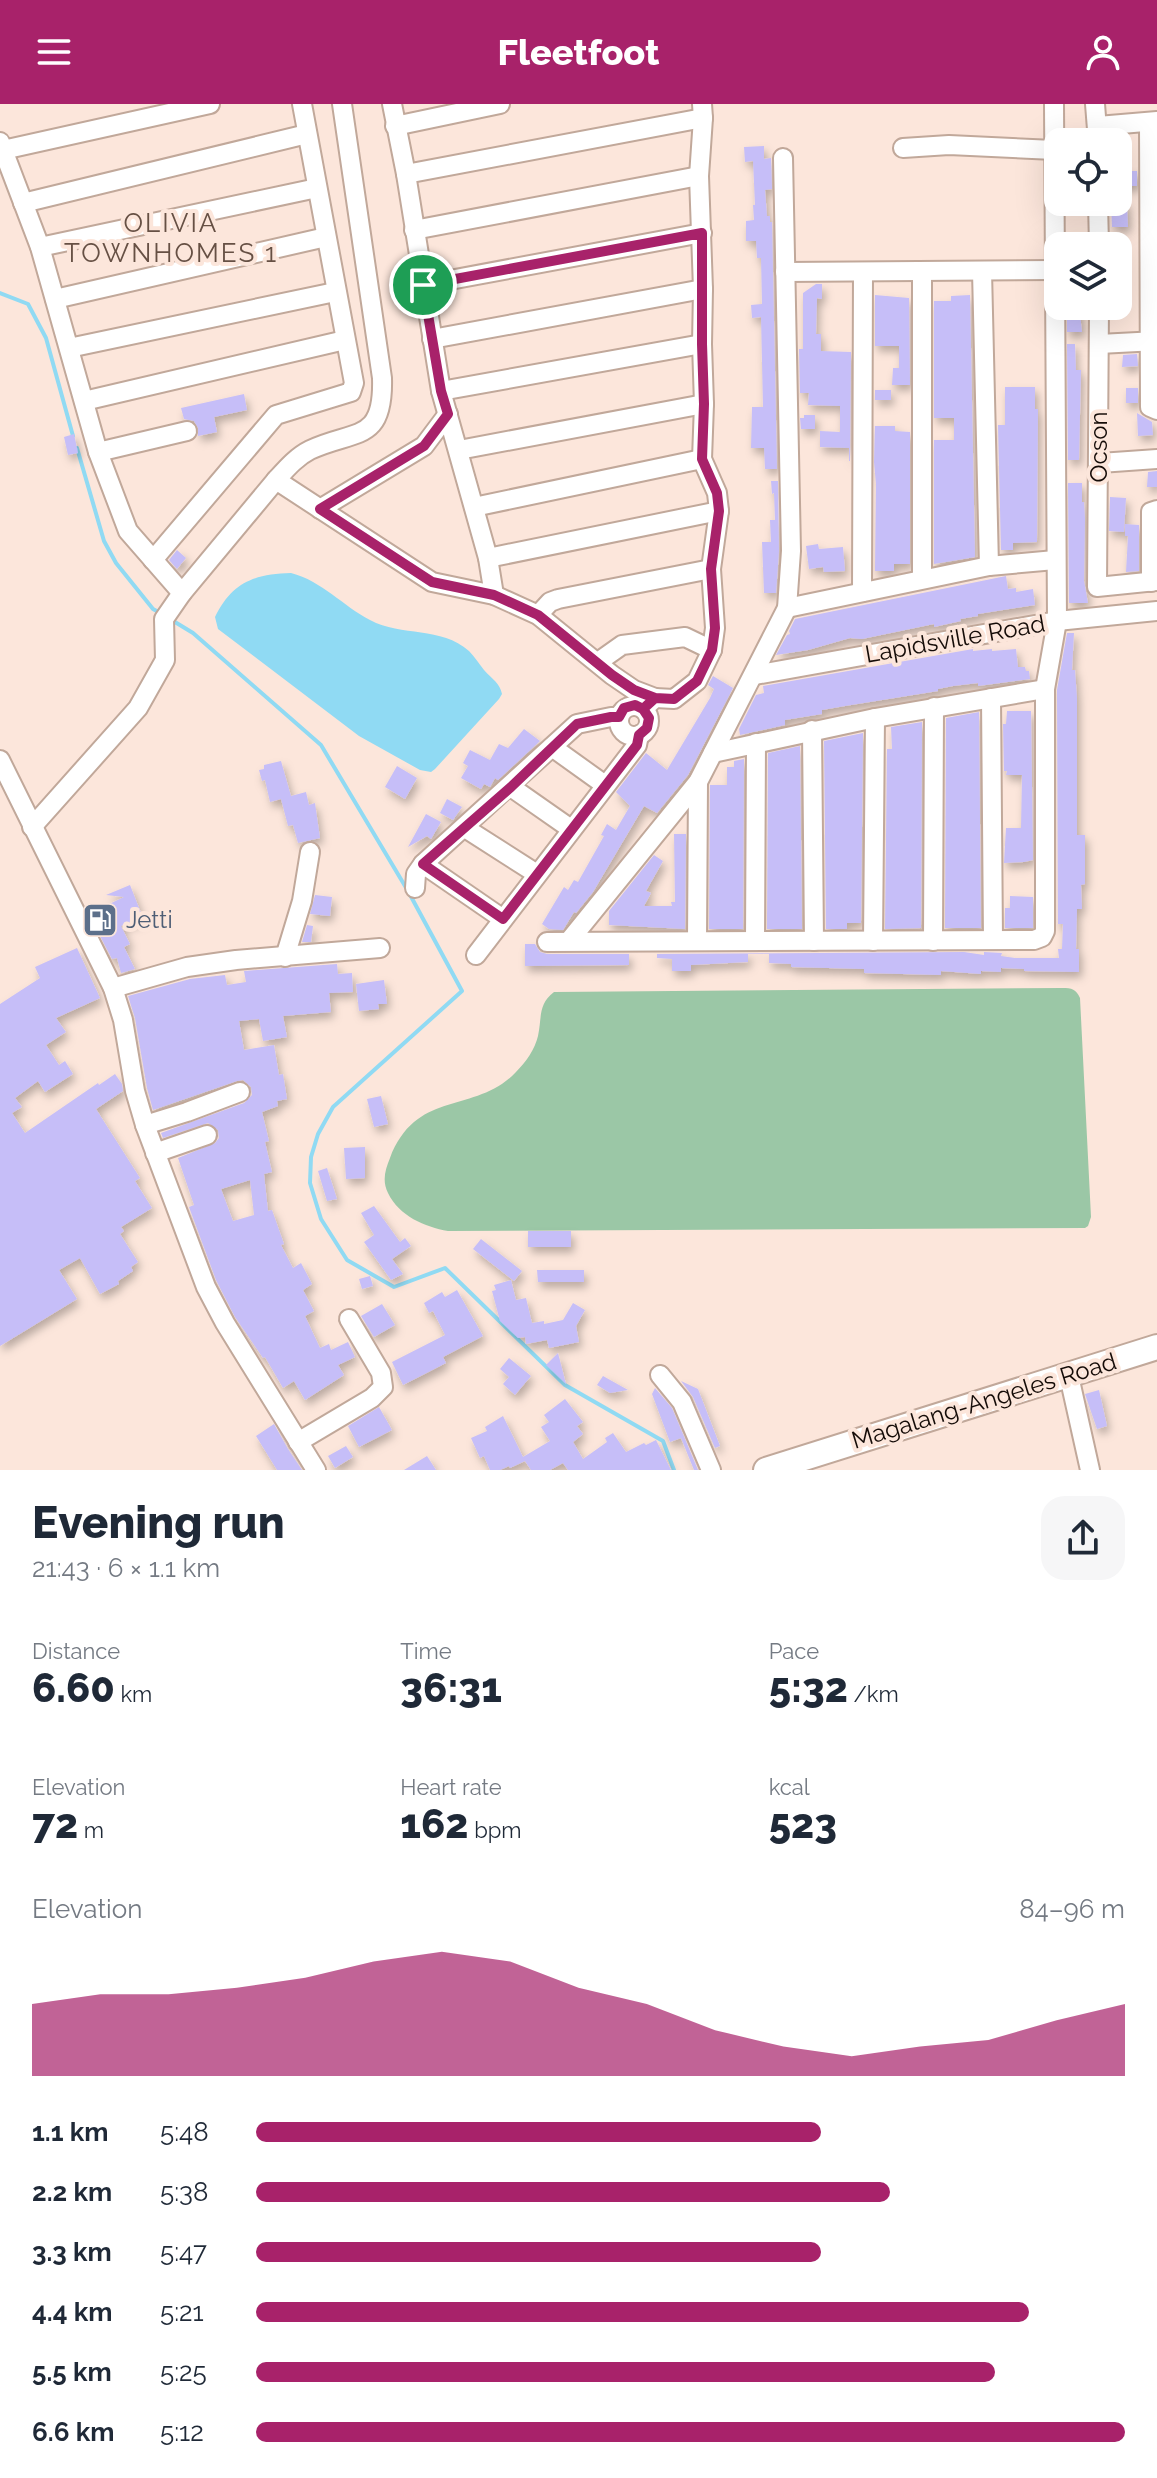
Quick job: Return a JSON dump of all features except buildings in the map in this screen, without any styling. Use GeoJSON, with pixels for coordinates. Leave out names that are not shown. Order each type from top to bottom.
{"type":"FeatureCollection","features":[{"type":"Feature","properties":{"kind":"main road","name":"Magalang-Angeles Road"},"geometry":{"type":"LineString","coordinates":[[766,1470],[1157,1347]]}},
{"type":"Feature","properties":{"kind":"street"},"geometry":{"type":"LineString","coordinates":[[180,596],[128,531],[98,452],[40,247],[2,146],[210,104]]}},
{"type":"Feature","properties":{"kind":"street"},"geometry":{"type":"LineString","coordinates":[[153,560],[276,415],[351,392],[354,383],[302,104]]}},
{"type":"Feature","properties":{"kind":"street"},"geometry":{"type":"LineString","coordinates":[[32,827],[138,708],[165,660],[164,619],[276,480],[292,462],[310,450],[355,436],[366,430],[377,417],[383,402],[382,378],[342,104]]}},
{"type":"Feature","properties":{"kind":"street"},"geometry":{"type":"LineString","coordinates":[[392,104],[441,391],[488,558],[494,595]]}},
{"type":"Feature","properties":{"kind":"street"},"geometry":{"type":"LineString","coordinates":[[395,126],[500,104]]}},
{"type":"Feature","properties":{"kind":"street"},"geometry":{"type":"LineString","coordinates":[[1054,104],[1054,128]]}},
{"type":"Feature","properties":{"kind":"street"},"geometry":{"type":"LineString","coordinates":[[1095,104],[1097,128]]}},
{"type":"Feature","properties":{"kind":"street"},"geometry":{"type":"LineString","coordinates":[[406,174],[702,111],[699,176],[703,289],[702,459],[717,493],[719,511],[711,569],[715,628],[712,650],[697,681],[674,699],[624,708],[619,717],[620,728],[628,735],[639,735]]}},
{"type":"Feature","properties":{"kind":"street"},"geometry":{"type":"LineString","coordinates":[[1126,128],[1153,122],[1154,390],[1150,407],[1157,410]]}},
{"type":"Feature","properties":{"kind":"street"},"geometry":{"type":"LineString","coordinates":[[23,203],[307,134]]}},
{"type":"Feature","properties":{"kind":"street"},"geometry":{"type":"LineString","coordinates":[[903,148],[949,145],[1044,150]]}},
{"type":"Feature","properties":{"kind":"street"},"geometry":{"type":"LineString","coordinates":[[569,941],[698,782],[787,608],[791,551],[783,158]]}},
{"type":"Feature","properties":{"kind":"street"},"geometry":{"type":"LineString","coordinates":[[414,230],[699,176]]}},
{"type":"Feature","properties":{"kind":"street"},"geometry":{"type":"LineString","coordinates":[[40,247],[317,188]]}},
{"type":"Feature","properties":{"kind":"street"},"geometry":{"type":"LineString","coordinates":[[423,285],[702,233]]}},
{"type":"Feature","properties":{"kind":"street"},"geometry":{"type":"LineString","coordinates":[[55,299],[326,237]]}},
{"type":"Feature","properties":{"kind":"street"},"geometry":{"type":"LineString","coordinates":[[785,272],[1044,270]]}},
{"type":"Feature","properties":{"kind":"street"},"geometry":{"type":"LineString","coordinates":[[982,271],[989,566]]}},
{"type":"Feature","properties":{"kind":"street"},"geometry":{"type":"LineString","coordinates":[[862,592],[863,272]]}},
{"type":"Feature","properties":{"kind":"street"},"geometry":{"type":"LineString","coordinates":[[922,272],[922,579]]}},
{"type":"Feature","properties":{"kind":"street"},"geometry":{"type":"LineString","coordinates":[[432,339],[703,289]]}},
{"type":"Feature","properties":{"kind":"street"},"geometry":{"type":"LineString","coordinates":[[69,348],[335,292]]}},
{"type":"Feature","properties":{"kind":"street"},"geometry":{"type":"LineString","coordinates":[[547,942],[1034,940],[1042,937],[1045,931],[1045,689],[1057,621],[1054,320]]}},
{"type":"Feature","properties":{"kind":"street","name":"Ocson"},"geometry":{"type":"LineString","coordinates":[[1099,320],[1097,587],[1154,581]]}},
{"type":"Feature","properties":{"kind":"street"},"geometry":{"type":"LineString","coordinates":[[84,401],[345,340]]}},
{"type":"Feature","properties":{"kind":"street"},"geometry":{"type":"LineString","coordinates":[[1099,344],[1153,341]]}},
{"type":"Feature","properties":{"kind":"street"},"geometry":{"type":"LineString","coordinates":[[441,391],[702,344]]}},
{"type":"Feature","properties":{"kind":"street"},"geometry":{"type":"LineString","coordinates":[[459,450],[704,404]]}},
{"type":"Feature","properties":{"kind":"street"},"geometry":{"type":"LineString","coordinates":[[320,509],[424,446],[448,414]]}},
{"type":"Feature","properties":{"kind":"street"},"geometry":{"type":"LineString","coordinates":[[98,452],[187,431]]}},
{"type":"Feature","properties":{"kind":"street"},"geometry":{"type":"LineString","coordinates":[[474,507],[702,459]]}},
{"type":"Feature","properties":{"kind":"street"},"geometry":{"type":"LineString","coordinates":[[1100,463],[1157,459]]}},
{"type":"Feature","properties":{"kind":"street"},"geometry":{"type":"LineString","coordinates":[[276,480],[432,582],[494,595],[538,615],[649,704],[647,728],[639,735],[637,745],[476,955]]}},
{"type":"Feature","properties":{"kind":"street"},"geometry":{"type":"LineString","coordinates":[[1154,581],[1151,512],[1157,510]]}},
{"type":"Feature","properties":{"kind":"street"},"geometry":{"type":"LineString","coordinates":[[488,558],[719,511]]}},
{"type":"Feature","properties":{"kind":"street"},"geometry":{"type":"LineString","coordinates":[[787,608],[989,566],[1055,560]]}},
{"type":"Feature","properties":{"kind":"street"},"geometry":{"type":"LineString","coordinates":[[538,615],[550,602],[558,599],[711,569]]}},
{"type":"Feature","properties":{"kind":"street","name":"Lapidsville Road"},"geometry":{"type":"LineString","coordinates":[[755,675],[1057,621],[1157,611]]}},
{"type":"Feature","properties":{"kind":"street"},"geometry":{"type":"LineString","coordinates":[[598,662],[622,645],[685,637],[712,650]]}},
{"type":"Feature","properties":{"kind":"street"},"geometry":{"type":"LineString","coordinates":[[713,753],[812,730],[1045,689]]}},
{"type":"Feature","properties":{"kind":"street"},"geometry":{"type":"LineString","coordinates":[[991,698],[993,940]]}},
{"type":"Feature","properties":{"kind":"street"},"geometry":{"type":"LineString","coordinates":[[933,941],[934,707]]}},
{"type":"Feature","properties":{"kind":"street"},"geometry":{"type":"LineString","coordinates":[[415,888],[416,874],[423,864],[577,724],[619,717]]}},
{"type":"Feature","properties":{"kind":"street"},"geometry":{"type":"LineString","coordinates":[[873,941],[875,718]]}},
{"type":"Feature","properties":{"kind":"street"},"geometry":{"type":"LineString","coordinates":[[812,730],[814,941]]}},
{"type":"Feature","properties":{"kind":"street"},"geometry":{"type":"LineString","coordinates":[[755,941],[756,743]]}},
{"type":"Feature","properties":{"kind":"street"},"geometry":{"type":"LineString","coordinates":[[552,747],[605,785]]}},
{"type":"Feature","properties":{"kind":"street"},"geometry":{"type":"LineString","coordinates":[[0,760],[113,988],[123,1020],[135,1091],[145,1125],[214,1304],[316,1470]]}},
{"type":"Feature","properties":{"kind":"street"},"geometry":{"type":"LineString","coordinates":[[697,941],[698,782]]}},
{"type":"Feature","properties":{"kind":"street"},"geometry":{"type":"LineString","coordinates":[[511,787],[571,829]]}},
{"type":"Feature","properties":{"kind":"street"},"geometry":{"type":"LineString","coordinates":[[465,828],[537,874]]}},
{"type":"Feature","properties":{"kind":"street"},"geometry":{"type":"LineString","coordinates":[[285,957],[302,901],[310,852]]}},
{"type":"Feature","properties":{"kind":"street"},"geometry":{"type":"LineString","coordinates":[[423,864],[503,919]]}},
{"type":"Feature","properties":{"kind":"street"},"geometry":{"type":"LineString","coordinates":[[113,988],[187,967],[259,957],[380,948]]}},
{"type":"Feature","properties":{"kind":"street"},"geometry":{"type":"LineString","coordinates":[[145,1125],[240,1092]]}},
{"type":"Feature","properties":{"kind":"street"},"geometry":{"type":"LineString","coordinates":[[155,1153],[207,1135]]}},
{"type":"Feature","properties":{"kind":"street"},"geometry":{"type":"LineString","coordinates":[[298,1442],[363,1404],[383,1387],[381,1373],[349,1319]]}},
{"type":"Feature","properties":{"kind":"street"},"geometry":{"type":"LineString","coordinates":[[660,1375],[682,1402],[711,1470]]}},
{"type":"Feature","properties":{"kind":"street"},"geometry":{"type":"LineString","coordinates":[[1069,1376],[1090,1470]]}},
{"type":"Feature","properties":{"kind":"green space"},"geometry":{"type":"Polygon","coordinates":[[[1068,988],[1080,998],[1091,1217],[1085,1228],[448,1231],[430,1227],[406,1214],[386,1189],[385,1176],[390,1158],[401,1136],[415,1121],[431,1111],[483,1094],[500,1085],[523,1064],[537,1041],[543,1006],[554,992],[1068,988]]]}},
{"type":"Feature","properties":{"kind":"water"},"geometry":{"type":"Polygon","coordinates":[[[291,573],[313,582],[370,620],[458,643],[498,684],[502,694],[499,699],[431,772],[420,770],[359,736],[218,629],[215,617],[237,588],[266,575],[291,573]]]}},
{"type":"Feature","properties":{"kind":"waterway"},"geometry":{"type":"LineString","coordinates":[[0,293],[28,304],[46,338],[73,436]]}},
{"type":"Feature","properties":{"kind":"waterway"},"geometry":{"type":"LineString","coordinates":[[77,448],[104,541],[116,563],[153,609],[162,614]]}},
{"type":"Feature","properties":{"kind":"waterway"},"geometry":{"type":"LineString","coordinates":[[170,619],[193,633],[321,745],[408,891],[462,991],[333,1107],[318,1134],[311,1157],[310,1183],[321,1219],[347,1260],[394,1287],[445,1268],[565,1385],[663,1441],[674,1470]]}},
{"type":"Feature","properties":{"kind":"place","name":"Jetti"},"geometry":{"type":"Point","coordinates":[100,920]}},
{"type":"Feature","properties":{"kind":"district","name":"OLIVIA TOWNHOMES 1"},"geometry":{"type":"Point","coordinates":[171,238]}},
{"type":"Feature","properties":{"kind":"route"},"geometry":{"type":"LineString","coordinates":[[423,285],[441,391],[448,414],[424,446],[320,509],[432,582],[494,595],[538,615],[612,675],[634,690],[655,698],[643,709],[635,705],[624,708],[619,717],[577,724],[423,864],[503,919],[637,745],[649,718],[643,709],[647,705],[655,698],[674,699],[697,681],[712,650],[715,628],[711,569],[719,511],[717,493],[702,459],[702,233],[423,285]]}}]}
